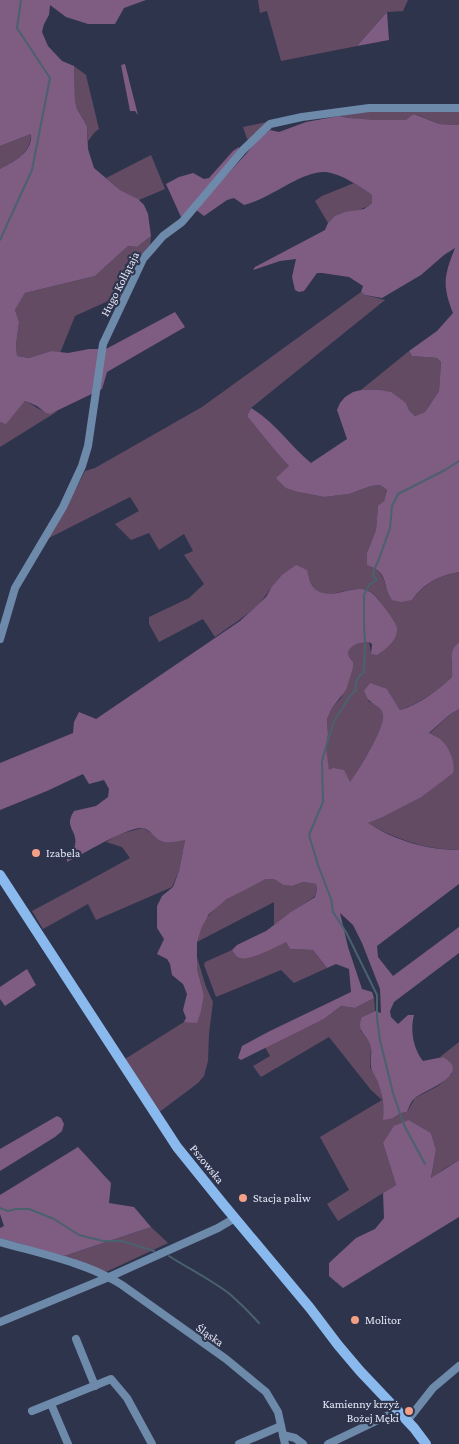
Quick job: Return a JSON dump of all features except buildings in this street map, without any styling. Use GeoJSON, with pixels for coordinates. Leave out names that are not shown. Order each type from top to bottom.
{"type":"FeatureCollection","features":[{"type":"Feature","properties":{"kind":"main road","name":"Pszowska"},"geometry":{"type":"LineString","coordinates":[[0,875],[177,1147],[310,1308],[338,1345],[426,1444]]}},
{"type":"Feature","properties":{"kind":"street","name":"Hugo Kołłątaja"},"geometry":{"type":"LineString","coordinates":[[0,639],[15,588],[63,507],[82,466],[88,446],[103,344],[143,259],[163,236],[182,222],[243,150],[270,124],[302,117],[369,108],[459,108]]}},
{"type":"Feature","properties":{"kind":"street"},"geometry":{"type":"LineString","coordinates":[[0,1322],[218,1228],[235,1218]]}},
{"type":"Feature","properties":{"kind":"street","name":"Śląska"},"geometry":{"type":"LineString","coordinates":[[0,1242],[58,1258],[109,1276],[226,1359],[266,1392],[278,1412],[285,1444]]}},
{"type":"Feature","properties":{"kind":"street"},"geometry":{"type":"LineString","coordinates":[[76,1339],[95,1386]]}},
{"type":"Feature","properties":{"kind":"street"},"geometry":{"type":"LineString","coordinates":[[407,1421],[433,1388],[459,1366]]}},
{"type":"Feature","properties":{"kind":"street"},"geometry":{"type":"LineString","coordinates":[[32,1412],[112,1379],[127,1398],[152,1444]]}},
{"type":"Feature","properties":{"kind":"street"},"geometry":{"type":"LineString","coordinates":[[51,1404],[68,1444]]}},
{"type":"Feature","properties":{"kind":"street"},"geometry":{"type":"LineString","coordinates":[[328,1444],[397,1411]]}},
{"type":"Feature","properties":{"kind":"street"},"geometry":{"type":"LineString","coordinates":[[239,1444],[282,1430],[302,1444]]}},
{"type":"Feature","properties":{"kind":"shaded area"},"geometry":{"type":"Polygon","coordinates":[[[0,0],[146,0],[124,8],[115,24],[88,24],[66,17],[50,5],[49,15],[42,32],[48,46],[62,61],[74,66],[75,101],[77,109],[87,126],[88,149],[94,168],[120,190],[138,199],[144,205],[148,214],[151,236],[137,247],[128,246],[95,276],[25,293],[15,310],[19,322],[16,345],[17,356],[29,358],[51,351],[68,353],[89,349],[106,349],[175,312],[185,327],[107,372],[102,389],[50,414],[25,401],[6,424],[0,422],[0,169],[22,156],[29,146],[31,134],[0,146],[0,0]]]}},
{"type":"Feature","properties":{"kind":"shaded area"},"geometry":{"type":"Polygon","coordinates":[[[258,0],[408,0],[403,11],[387,12],[357,46],[281,61],[267,11],[260,13],[258,0]]]}},
{"type":"Feature","properties":{"kind":"shaded area"},"geometry":{"type":"Polygon","coordinates":[[[387,12],[389,40],[357,46],[387,12]]]}},
{"type":"Feature","properties":{"kind":"shaded area"},"geometry":{"type":"Polygon","coordinates":[[[125,64],[138,115],[135,111],[130,111],[121,65],[125,64]]]}},
{"type":"Feature","properties":{"kind":"shaded area"},"geometry":{"type":"Polygon","coordinates":[[[74,66],[86,75],[99,129],[88,141],[87,126],[77,109],[75,101],[74,66]]]}},
{"type":"Feature","properties":{"kind":"shaded area"},"geometry":{"type":"Polygon","coordinates":[[[459,110],[459,125],[439,124],[415,114],[407,120],[347,118],[339,116],[368,111],[459,110]]]}},
{"type":"Feature","properties":{"kind":"shaded area"},"geometry":{"type":"Polygon","coordinates":[[[414,114],[439,124],[459,125],[459,572],[438,578],[421,589],[412,600],[401,602],[392,600],[382,575],[367,565],[367,553],[376,530],[378,506],[384,501],[387,490],[380,485],[371,486],[349,494],[324,497],[286,488],[276,478],[289,466],[247,416],[251,408],[260,414],[311,463],[347,439],[337,410],[345,397],[353,392],[380,390],[391,392],[406,403],[409,410],[415,416],[425,412],[439,391],[441,362],[437,358],[412,356],[409,351],[437,331],[453,313],[447,295],[446,281],[448,266],[455,248],[421,275],[382,298],[365,295],[361,292],[363,286],[349,277],[322,273],[317,273],[304,291],[299,292],[295,290],[292,277],[296,259],[280,261],[253,270],[255,267],[325,230],[328,223],[335,216],[345,212],[364,209],[372,203],[372,195],[338,175],[326,172],[307,175],[254,202],[244,205],[234,198],[227,200],[204,216],[195,209],[256,141],[270,130],[279,132],[306,122],[339,116],[375,120],[406,120],[414,114]]]}},
{"type":"Feature","properties":{"kind":"shaded area"},"geometry":{"type":"Polygon","coordinates":[[[272,121],[249,140],[247,139],[243,127],[272,121]]]}},
{"type":"Feature","properties":{"kind":"shaded area"},"geometry":{"type":"Polygon","coordinates":[[[31,134],[28,146],[21,156],[0,169],[0,146],[31,134]]]}},
{"type":"Feature","properties":{"kind":"shaded area"},"geometry":{"type":"Polygon","coordinates":[[[239,147],[240,150],[185,215],[181,217],[166,184],[179,177],[193,173],[204,179],[209,178],[233,151],[239,147]]]}},
{"type":"Feature","properties":{"kind":"shaded area"},"geometry":{"type":"Polygon","coordinates":[[[151,155],[165,189],[139,200],[120,190],[106,178],[151,155]]]}},
{"type":"Feature","properties":{"kind":"shaded area"},"geometry":{"type":"Polygon","coordinates":[[[354,183],[372,195],[372,203],[361,209],[340,215],[328,223],[315,201],[322,196],[354,183]]]}},
{"type":"Feature","properties":{"kind":"shaded area"},"geometry":{"type":"Polygon","coordinates":[[[151,236],[150,245],[138,260],[118,303],[117,297],[75,316],[60,353],[51,351],[29,358],[17,356],[16,345],[19,322],[15,310],[25,293],[95,276],[128,246],[137,247],[151,236]]]}},
{"type":"Feature","properties":{"kind":"shaded area"},"geometry":{"type":"Polygon","coordinates":[[[361,292],[365,295],[385,300],[251,408],[247,416],[289,466],[298,492],[324,497],[349,494],[371,486],[380,485],[387,490],[384,501],[378,507],[376,530],[367,553],[367,565],[380,573],[386,587],[412,600],[432,581],[445,575],[459,572],[459,642],[455,647],[451,660],[452,677],[428,696],[400,710],[387,689],[368,701],[381,709],[383,719],[381,728],[371,748],[350,783],[329,771],[325,748],[328,734],[327,719],[332,708],[341,698],[353,668],[353,662],[348,652],[357,644],[369,642],[371,653],[386,611],[371,592],[363,589],[354,589],[328,594],[314,588],[309,578],[270,589],[253,610],[215,637],[203,619],[159,642],[149,624],[149,617],[189,598],[204,584],[184,555],[193,551],[184,534],[159,550],[149,533],[131,540],[115,524],[139,511],[130,497],[47,539],[65,510],[85,471],[95,468],[202,407],[361,292]]]}},
{"type":"Feature","properties":{"kind":"shaded area"},"geometry":{"type":"Polygon","coordinates":[[[409,351],[412,356],[437,358],[441,362],[439,391],[425,412],[415,416],[409,410],[406,403],[380,390],[361,390],[409,351]]]}},
{"type":"Feature","properties":{"kind":"shaded area"},"geometry":{"type":"Polygon","coordinates":[[[25,401],[41,410],[49,412],[58,411],[0,447],[0,422],[6,423],[25,401]]]}},
{"type":"Feature","properties":{"kind":"shaded area"},"geometry":{"type":"Polygon","coordinates":[[[296,565],[307,570],[312,586],[320,592],[331,594],[362,589],[371,592],[394,621],[397,628],[396,636],[388,647],[377,655],[371,654],[372,644],[369,642],[357,644],[350,649],[348,652],[353,662],[353,668],[346,690],[332,708],[327,719],[328,734],[326,748],[329,770],[333,768],[344,770],[350,782],[370,749],[382,721],[383,715],[381,710],[369,700],[364,691],[370,683],[387,689],[400,710],[414,705],[452,677],[451,658],[455,646],[459,642],[459,709],[449,715],[429,733],[440,739],[449,750],[453,760],[453,773],[420,798],[368,823],[411,843],[447,850],[459,850],[459,884],[377,946],[378,957],[393,976],[459,927],[459,953],[394,1002],[390,1011],[391,1017],[398,1024],[408,1015],[414,1015],[413,1039],[423,1061],[443,1057],[451,1064],[453,1070],[445,1080],[414,1099],[407,1112],[383,1120],[382,1096],[371,1067],[370,1043],[360,1027],[362,1017],[375,1011],[381,1013],[380,989],[353,925],[340,913],[348,947],[362,989],[372,992],[374,998],[355,1008],[341,1006],[324,1019],[241,1060],[238,1058],[242,1046],[351,992],[349,969],[336,964],[327,968],[313,950],[290,949],[286,942],[263,953],[240,958],[232,950],[237,945],[266,931],[315,897],[316,884],[303,882],[292,886],[283,885],[274,879],[266,879],[227,899],[209,914],[197,942],[197,969],[204,995],[201,1012],[197,1023],[184,1022],[186,1018],[183,1010],[187,994],[183,984],[172,975],[167,959],[157,954],[164,939],[157,928],[157,906],[162,896],[173,887],[179,871],[185,840],[163,842],[145,829],[135,829],[116,836],[67,862],[67,853],[75,846],[75,836],[70,825],[74,811],[96,806],[108,797],[109,789],[104,780],[89,784],[83,774],[0,810],[0,763],[73,733],[74,722],[79,712],[96,719],[240,621],[266,597],[282,575],[296,565]]]}},
{"type":"Feature","properties":{"kind":"shaded area"},"geometry":{"type":"Polygon","coordinates":[[[459,709],[459,850],[423,846],[389,834],[367,823],[420,798],[429,734],[449,715],[459,709]]]}},
{"type":"Feature","properties":{"kind":"shaded area"},"geometry":{"type":"Polygon","coordinates":[[[143,828],[161,841],[185,840],[179,871],[172,887],[96,920],[88,904],[43,929],[32,911],[130,858],[122,847],[106,842],[119,834],[143,828]]]}},
{"type":"Feature","properties":{"kind":"shaded area"},"geometry":{"type":"Polygon","coordinates":[[[266,879],[274,879],[283,885],[292,886],[303,882],[316,884],[317,890],[315,896],[274,925],[274,902],[197,942],[205,920],[216,908],[236,894],[266,879]]]}},
{"type":"Feature","properties":{"kind":"shaded area"},"geometry":{"type":"Polygon","coordinates":[[[286,942],[290,949],[313,950],[327,968],[294,983],[281,970],[216,997],[204,965],[205,962],[232,950],[238,957],[248,958],[286,942]]]}},
{"type":"Feature","properties":{"kind":"shaded area"},"geometry":{"type":"Polygon","coordinates":[[[196,954],[206,987],[213,1002],[208,1061],[204,1076],[198,1083],[158,1113],[125,1059],[184,1022],[197,1022],[204,995],[197,969],[196,954]]]}},
{"type":"Feature","properties":{"kind":"shaded area"},"geometry":{"type":"Polygon","coordinates":[[[27,969],[36,985],[5,1006],[0,999],[0,987],[27,969]]]}},
{"type":"Feature","properties":{"kind":"shaded area"},"geometry":{"type":"Polygon","coordinates":[[[374,998],[375,1011],[362,1017],[361,1031],[371,1047],[370,1067],[380,1087],[384,1109],[393,1118],[407,1112],[415,1098],[438,1086],[452,1074],[443,1057],[440,1057],[459,1042],[459,1160],[431,1179],[436,1150],[431,1133],[409,1120],[383,1143],[396,1185],[338,1221],[327,1204],[349,1190],[320,1137],[382,1100],[371,1090],[329,1037],[261,1077],[253,1066],[270,1056],[265,1047],[324,1019],[341,1006],[355,1008],[374,998]]]}},
{"type":"Feature","properties":{"kind":"shaded area"},"geometry":{"type":"Polygon","coordinates":[[[57,1116],[61,1118],[64,1124],[62,1131],[0,1171],[0,1149],[57,1116]]]}},
{"type":"Feature","properties":{"kind":"shaded area"},"geometry":{"type":"Polygon","coordinates":[[[409,1120],[431,1133],[436,1150],[431,1178],[459,1160],[459,1217],[343,1288],[329,1276],[329,1263],[356,1238],[375,1229],[384,1218],[383,1193],[396,1185],[383,1143],[394,1126],[409,1120]]]}},
{"type":"Feature","properties":{"kind":"shaded area"},"geometry":{"type":"Polygon","coordinates":[[[78,1147],[111,1183],[109,1203],[134,1207],[151,1227],[64,1256],[0,1238],[0,1228],[4,1226],[0,1214],[0,1195],[78,1147]]]}},
{"type":"Feature","properties":{"kind":"shaded area"},"geometry":{"type":"Polygon","coordinates":[[[151,1227],[168,1243],[106,1272],[64,1256],[151,1227]]]}},
{"type":"Feature","properties":{"kind":"waterway"},"geometry":{"type":"LineString","coordinates":[[0,240],[32,170],[50,78],[17,28],[21,0]]}},
{"type":"Feature","properties":{"kind":"waterway"},"geometry":{"type":"LineString","coordinates":[[425,1164],[404,1125],[393,1093],[380,1040],[377,1018],[377,995],[346,932],[333,912],[331,899],[309,835],[323,802],[322,761],[334,721],[356,690],[357,680],[364,672],[364,595],[369,585],[377,580],[373,576],[374,570],[390,528],[392,506],[398,494],[459,461]]}},
{"type":"Feature","properties":{"kind":"waterway"},"geometry":{"type":"LineString","coordinates":[[0,1208],[8,1211],[29,1209],[54,1219],[79,1235],[103,1241],[122,1241],[154,1251]]}},
{"type":"Feature","properties":{"kind":"waterway"},"geometry":{"type":"LineString","coordinates":[[169,1256],[231,1295],[259,1323]]}},
{"type":"Feature","properties":{"kind":"place","name":"Izabela"},"geometry":{"type":"Point","coordinates":[36,853]}},
{"type":"Feature","properties":{"kind":"place","name":"Stacja paliw"},"geometry":{"type":"Point","coordinates":[243,1198]}},
{"type":"Feature","properties":{"kind":"place","name":"Molitor"},"geometry":{"type":"Point","coordinates":[355,1320]}},
{"type":"Feature","properties":{"kind":"place","name":"Kamienny krzyż Bożej Męki"},"geometry":{"type":"Point","coordinates":[409,1411]}}]}
